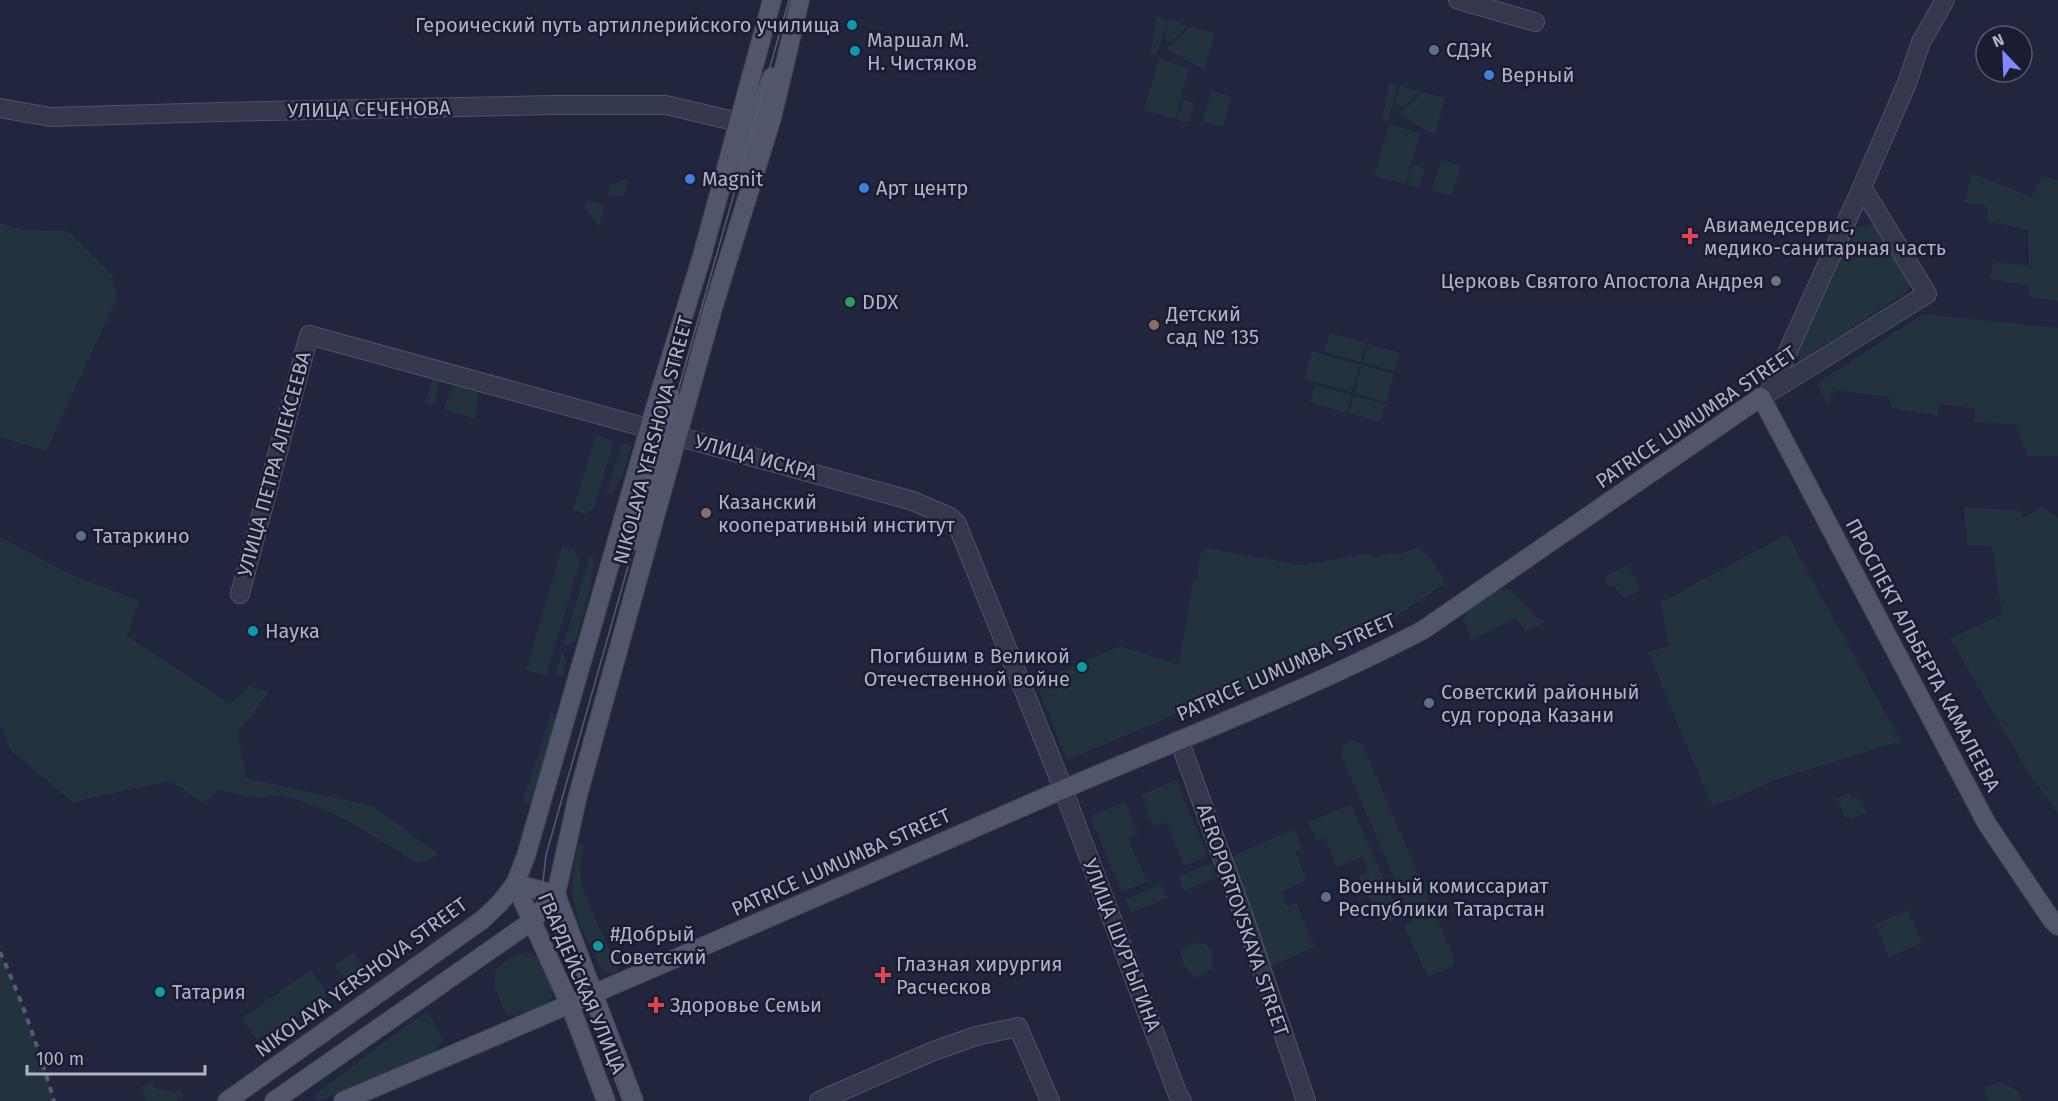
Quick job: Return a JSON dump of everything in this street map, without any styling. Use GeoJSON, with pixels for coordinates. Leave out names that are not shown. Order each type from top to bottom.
{"type":"FeatureCollection","features":[{"type":"Feature","properties":{"kind":"main road","name":"NIKOLAYA YERSHOVA STREET"},"geometry":{"type":"LineString","coordinates":[[274,1101],[532,921],[556,894],[578,795],[643,567],[663,432],[702,256],[773,0]]}},
{"type":"Feature","properties":{"kind":"main road"},"geometry":{"type":"LineString","coordinates":[[702,256],[751,113],[773,0]]}},
{"type":"Feature","properties":{"kind":"main road","name":"NIKOLAYA YERSHOVA STREET"},"geometry":{"type":"LineString","coordinates":[[226,1101],[482,920],[515,884],[526,856],[621,526],[663,432],[713,308],[757,114],[800,0]]}},
{"type":"Feature","properties":{"kind":"main road","name":"PATRICE LUMUMBA STREET"},"geometry":{"type":"LineString","coordinates":[[570,1005],[1063,789],[1365,660],[1423,630],[1766,394]]}},
{"type":"Feature","properties":{"kind":"main road","name":"ПРОСПЕКТ АЛЬБЕРТА КАМАЛЕЕВА"},"geometry":{"type":"LineString","coordinates":[[1766,394],[1987,824],[2058,926]]}},
{"type":"Feature","properties":{"kind":"main road"},"geometry":{"type":"LineString","coordinates":[[515,884],[556,894]]}},
{"type":"Feature","properties":{"kind":"main road","name":"ГВАРДЕЙСКАЯ УЛИЦА"},"geometry":{"type":"LineString","coordinates":[[515,884],[570,1005],[606,1101]]}},
{"type":"Feature","properties":{"kind":"main road","name":"ГВАРДЕЙСКАЯ УЛИЦА"},"geometry":{"type":"LineString","coordinates":[[556,894],[634,1101]]}},
{"type":"Feature","properties":{"kind":"main road"},"geometry":{"type":"LineString","coordinates":[[343,1101],[570,1005]]}},
{"type":"Feature","properties":{"kind":"street"},"geometry":{"type":"LineString","coordinates":[[1458,0],[1535,22]]}},
{"type":"Feature","properties":{"kind":"street"},"geometry":{"type":"LineString","coordinates":[[1766,394],[1847,222],[1907,83],[1922,42],[1945,0]]}},
{"type":"Feature","properties":{"kind":"street","name":"УЛИЦА СЕЧЕНОВА"},"geometry":{"type":"LineString","coordinates":[[0,108],[51,117],[553,105],[666,105],[738,122]]}},
{"type":"Feature","properties":{"kind":"street","name":"PATRICE LUMUMBA STREET"},"geometry":{"type":"LineString","coordinates":[[1766,394],[1927,294],[1862,187]]}},
{"type":"Feature","properties":{"kind":"street"},"geometry":{"type":"LineString","coordinates":[[1847,222],[1868,218],[1884,223]]}},
{"type":"Feature","properties":{"kind":"street","name":"УЛИЦА ИСКРА"},"geometry":{"type":"LineString","coordinates":[[309,335],[913,501],[950,518],[957,524],[967,547],[1063,789]]}},
{"type":"Feature","properties":{"kind":"street","name":"УЛИЦА ПЕТРА АЛЕКСЕЕВА"},"geometry":{"type":"LineString","coordinates":[[240,594],[309,335]]}},
{"type":"Feature","properties":{"kind":"street","name":"AEROPORTOVSKAYA STREET"},"geometry":{"type":"LineString","coordinates":[[1179,740],[1246,922],[1306,1101]]}},
{"type":"Feature","properties":{"kind":"street","name":"УЛИЦА ШУРТЫГИНА"},"geometry":{"type":"LineString","coordinates":[[1063,789],[1182,1101]]}},
{"type":"Feature","properties":{"kind":"street"},"geometry":{"type":"LineString","coordinates":[[819,1101],[943,1048],[976,1036],[1018,1026],[1050,1101]]}},
{"type":"Feature","properties":{"kind":"shaded area"},"geometry":{"type":"Polygon","coordinates":[[[1157,17],[1168,20],[1156,56],[1150,54],[1157,17]]]}},
{"type":"Feature","properties":{"kind":"shaded area"},"geometry":{"type":"Polygon","coordinates":[[[1170,20],[1188,25],[1171,42],[1164,40],[1170,20]]]}},
{"type":"Feature","properties":{"kind":"shaded area"},"geometry":{"type":"Polygon","coordinates":[[[1190,26],[1215,33],[1204,70],[1167,49],[1190,26]]]}},
{"type":"Feature","properties":{"kind":"shaded area"},"geometry":{"type":"Polygon","coordinates":[[[1159,59],[1189,68],[1175,119],[1144,110],[1159,59]]]}},
{"type":"Feature","properties":{"kind":"shaded area"},"geometry":{"type":"Polygon","coordinates":[[[1389,83],[1398,85],[1388,122],[1382,120],[1389,83]]]}},
{"type":"Feature","properties":{"kind":"shaded area"},"geometry":{"type":"Polygon","coordinates":[[[1400,86],[1420,91],[1404,107],[1395,104],[1400,86]]]}},
{"type":"Feature","properties":{"kind":"shaded area"},"geometry":{"type":"Polygon","coordinates":[[[1211,91],[1232,96],[1223,127],[1203,121],[1211,91]]]}},
{"type":"Feature","properties":{"kind":"shaded area"},"geometry":{"type":"Polygon","coordinates":[[[1422,92],[1445,98],[1435,135],[1399,115],[1422,92]]]}},
{"type":"Feature","properties":{"kind":"shaded area"},"geometry":{"type":"Polygon","coordinates":[[[1183,100],[1195,103],[1189,123],[1177,120],[1183,100]]]}},
{"type":"Feature","properties":{"kind":"shaded area"},"geometry":{"type":"Polygon","coordinates":[[[1389,124],[1420,133],[1406,184],[1374,176],[1389,124]]]}},
{"type":"Feature","properties":{"kind":"shaded area"},"geometry":{"type":"Polygon","coordinates":[[[1441,160],[1461,165],[1452,196],[1432,190],[1441,160]]]}},
{"type":"Feature","properties":{"kind":"shaded area"},"geometry":{"type":"Polygon","coordinates":[[[1413,165],[1425,168],[1419,188],[1407,185],[1413,165]]]}},
{"type":"Feature","properties":{"kind":"shaded area"},"geometry":{"type":"Polygon","coordinates":[[[1972,173],[2032,197],[2042,176],[2058,180],[2058,301],[2031,297],[2026,285],[1989,279],[1994,262],[2029,265],[2028,230],[1986,221],[1988,210],[1983,205],[1964,203],[1972,173]]]}},
{"type":"Feature","properties":{"kind":"shaded area"},"geometry":{"type":"Polygon","coordinates":[[[628,178],[624,196],[609,195],[609,186],[628,178]]]}},
{"type":"Feature","properties":{"kind":"shaded area"},"geometry":{"type":"Polygon","coordinates":[[[586,200],[605,204],[599,227],[584,208],[586,200]]]}},
{"type":"Feature","properties":{"kind":"shaded area"},"geometry":{"type":"Polygon","coordinates":[[[0,223],[23,230],[68,231],[112,275],[117,298],[46,451],[0,437],[0,223]]]}},
{"type":"Feature","properties":{"kind":"shaded area"},"geometry":{"type":"Polygon","coordinates":[[[1878,223],[1911,283],[1906,292],[1799,362],[1796,352],[1853,228],[1878,223]]]}},
{"type":"Feature","properties":{"kind":"shaded area"},"geometry":{"type":"Polygon","coordinates":[[[1923,314],[2058,328],[2058,456],[2027,456],[2015,424],[1974,423],[1975,409],[1939,404],[1938,416],[1892,408],[1889,397],[1835,390],[1828,404],[1816,384],[1923,314]]]}},
{"type":"Feature","properties":{"kind":"shaded area"},"geometry":{"type":"Polygon","coordinates":[[[1330,333],[1366,343],[1360,362],[1324,351],[1330,333]]]}},
{"type":"Feature","properties":{"kind":"shaded area"},"geometry":{"type":"Polygon","coordinates":[[[1368,344],[1400,353],[1394,371],[1363,362],[1368,344]]]}},
{"type":"Feature","properties":{"kind":"shaded area"},"geometry":{"type":"Polygon","coordinates":[[[1312,351],[1360,365],[1352,392],[1304,379],[1312,351]]]}},
{"type":"Feature","properties":{"kind":"shaded area"},"geometry":{"type":"Polygon","coordinates":[[[1362,365],[1394,374],[1386,402],[1354,393],[1362,365]]]}},
{"type":"Feature","properties":{"kind":"shaded area"},"geometry":{"type":"Polygon","coordinates":[[[433,376],[439,379],[440,383],[434,405],[425,403],[433,376]]]}},
{"type":"Feature","properties":{"kind":"shaded area"},"geometry":{"type":"Polygon","coordinates":[[[456,384],[477,389],[479,392],[475,419],[444,409],[452,386],[456,384]]]}},
{"type":"Feature","properties":{"kind":"shaded area"},"geometry":{"type":"Polygon","coordinates":[[[1315,385],[1351,395],[1346,413],[1310,402],[1315,385]]]}},
{"type":"Feature","properties":{"kind":"shaded area"},"geometry":{"type":"Polygon","coordinates":[[[1354,396],[1385,404],[1380,422],[1349,413],[1354,396]]]}},
{"type":"Feature","properties":{"kind":"shaded area"},"geometry":{"type":"Polygon","coordinates":[[[596,435],[614,441],[594,508],[586,514],[573,510],[596,435]]]}},
{"type":"Feature","properties":{"kind":"shaded area"},"geometry":{"type":"Polygon","coordinates":[[[622,443],[631,446],[624,472],[612,494],[606,492],[622,443]]]}},
{"type":"Feature","properties":{"kind":"shaded area"},"geometry":{"type":"Polygon","coordinates":[[[2042,506],[2058,518],[2058,814],[2025,767],[1950,639],[2002,614],[1992,546],[1967,545],[1964,507],[2021,511],[2021,519],[2042,506]]]}},
{"type":"Feature","properties":{"kind":"shaded area"},"geometry":{"type":"Polygon","coordinates":[[[1787,534],[1901,741],[1775,780],[1731,800],[1711,804],[1648,652],[1669,646],[1660,603],[1787,534]]]}},
{"type":"Feature","properties":{"kind":"shaded area"},"geometry":{"type":"Polygon","coordinates":[[[0,537],[68,573],[139,601],[127,636],[230,704],[249,686],[269,692],[238,733],[246,778],[373,806],[438,854],[429,860],[416,863],[350,822],[295,799],[276,796],[261,798],[218,790],[203,803],[171,781],[81,800],[75,804],[11,750],[0,724],[0,537]]]}},
{"type":"Feature","properties":{"kind":"shaded area"},"geometry":{"type":"Polygon","coordinates":[[[562,547],[574,550],[580,562],[546,676],[526,670],[562,547]]]}},
{"type":"Feature","properties":{"kind":"shaded area"},"geometry":{"type":"Polygon","coordinates":[[[1419,547],[1444,579],[1442,581],[1444,584],[1358,642],[1195,714],[1188,707],[1067,760],[1036,682],[1120,646],[1179,665],[1193,580],[1198,580],[1198,563],[1206,548],[1302,565],[1365,554],[1377,557],[1391,553],[1400,554],[1419,547]]]}},
{"type":"Feature","properties":{"kind":"shaded area"},"geometry":{"type":"Polygon","coordinates":[[[590,556],[594,557],[591,588],[576,639],[569,645],[563,646],[590,556]]]}},
{"type":"Feature","properties":{"kind":"shaded area"},"geometry":{"type":"Polygon","coordinates":[[[1628,565],[1641,591],[1623,597],[1615,587],[1609,588],[1605,576],[1628,565]]]}},
{"type":"Feature","properties":{"kind":"shaded area"},"geometry":{"type":"Polygon","coordinates":[[[1501,587],[1514,593],[1546,623],[1525,631],[1516,618],[1472,640],[1463,621],[1468,611],[1501,587]]]}},
{"type":"Feature","properties":{"kind":"shaded area"},"geometry":{"type":"Polygon","coordinates":[[[562,652],[567,660],[563,674],[558,677],[555,676],[562,652]]]}},
{"type":"Feature","properties":{"kind":"shaded area"},"geometry":{"type":"Polygon","coordinates":[[[552,711],[556,719],[532,801],[528,804],[522,803],[552,711]]]}},
{"type":"Feature","properties":{"kind":"shaded area"},"geometry":{"type":"Polygon","coordinates":[[[1352,740],[1362,744],[1364,748],[1454,958],[1454,964],[1451,967],[1428,977],[1404,926],[1413,921],[1342,757],[1343,746],[1352,740]]]}},
{"type":"Feature","properties":{"kind":"shaded area"},"geometry":{"type":"Polygon","coordinates":[[[1176,780],[1208,856],[1184,866],[1166,822],[1154,827],[1141,795],[1176,780]]]}},
{"type":"Feature","properties":{"kind":"shaded area"},"geometry":{"type":"Polygon","coordinates":[[[1848,793],[1854,799],[1861,799],[1867,812],[1852,818],[1845,817],[1837,798],[1848,793]]]}},
{"type":"Feature","properties":{"kind":"shaded area"},"geometry":{"type":"Polygon","coordinates":[[[1125,802],[1138,833],[1128,838],[1147,882],[1122,892],[1090,816],[1125,802]]]}},
{"type":"Feature","properties":{"kind":"shaded area"},"geometry":{"type":"Polygon","coordinates":[[[1351,805],[1398,911],[1394,920],[1381,925],[1359,876],[1368,871],[1362,857],[1337,867],[1325,838],[1317,841],[1308,822],[1351,805]]]}},
{"type":"Feature","properties":{"kind":"shaded area"},"geometry":{"type":"Polygon","coordinates":[[[1294,829],[1303,848],[1295,851],[1307,880],[1281,892],[1287,906],[1296,903],[1315,947],[1271,966],[1264,962],[1230,857],[1294,829]]]}},
{"type":"Feature","properties":{"kind":"shaded area"},"geometry":{"type":"Polygon","coordinates":[[[578,844],[584,845],[580,867],[582,887],[619,973],[606,973],[599,966],[575,910],[572,879],[578,844]]]}},
{"type":"Feature","properties":{"kind":"shaded area"},"geometry":{"type":"Polygon","coordinates":[[[1211,863],[1217,877],[1184,891],[1178,877],[1211,863]]]}},
{"type":"Feature","properties":{"kind":"shaded area"},"geometry":{"type":"Polygon","coordinates":[[[1161,884],[1167,898],[1131,913],[1125,900],[1161,884]]]}},
{"type":"Feature","properties":{"kind":"shaded area"},"geometry":{"type":"Polygon","coordinates":[[[1908,910],[1922,943],[1889,957],[1875,924],[1908,910]]]}},
{"type":"Feature","properties":{"kind":"shaded area"},"geometry":{"type":"Polygon","coordinates":[[[1194,943],[1206,944],[1213,960],[1207,973],[1195,977],[1184,966],[1180,953],[1184,947],[1194,943]]]}},
{"type":"Feature","properties":{"kind":"shaded area"},"geometry":{"type":"Polygon","coordinates":[[[0,952],[30,1025],[54,1101],[0,1101],[0,952]]]}},
{"type":"Feature","properties":{"kind":"shaded area"},"geometry":{"type":"Polygon","coordinates":[[[353,952],[366,970],[347,983],[334,966],[353,952]]]}},
{"type":"Feature","properties":{"kind":"shaded area"},"geometry":{"type":"Polygon","coordinates":[[[528,952],[539,959],[547,970],[552,983],[552,997],[531,1010],[507,1016],[494,986],[495,973],[506,961],[528,952]]]}},
{"type":"Feature","properties":{"kind":"shaded area"},"geometry":{"type":"Polygon","coordinates":[[[311,970],[329,995],[260,1044],[242,1018],[311,970]]]}},
{"type":"Feature","properties":{"kind":"shaded area"},"geometry":{"type":"Polygon","coordinates":[[[427,1013],[443,1040],[433,1053],[319,1101],[315,1099],[314,1095],[427,1013]]]}},
{"type":"Feature","properties":{"kind":"shaded area"},"geometry":{"type":"Polygon","coordinates":[[[152,1081],[155,1088],[175,1092],[180,1089],[184,1096],[177,1101],[146,1101],[142,1087],[152,1081]]]}},
{"type":"Feature","properties":{"kind":"shaded area"},"geometry":{"type":"Polygon","coordinates":[[[1998,1082],[2018,1090],[2022,1101],[1989,1101],[1983,1088],[1998,1082]]]}},
{"type":"Feature","properties":{"kind":"tram line"},"geometry":{"type":"LineString","coordinates":[[623,1101],[585,999],[548,915],[542,890],[546,855],[789,0]]}},
{"type":"Feature","properties":{"kind":"railway"},"geometry":{"type":"LineString","coordinates":[[0,952],[30,1025],[54,1101]]}},
{"type":"Feature","properties":{"kind":"place","name":"Героический путь артиллерийского училища"},"geometry":{"type":"Point","coordinates":[852,25]}},
{"type":"Feature","properties":{"kind":"place","name":"СДЭК"},"geometry":{"type":"Point","coordinates":[1434,50]}},
{"type":"Feature","properties":{"kind":"place","name":"Маршал М. Н. Чистяков"},"geometry":{"type":"Point","coordinates":[855,51]}},
{"type":"Feature","properties":{"kind":"place","name":"Верный"},"geometry":{"type":"Point","coordinates":[1489,75]}},
{"type":"Feature","properties":{"kind":"place","name":"Magnit"},"geometry":{"type":"Point","coordinates":[690,179]}},
{"type":"Feature","properties":{"kind":"place","name":"Арт центр"},"geometry":{"type":"Point","coordinates":[864,188]}},
{"type":"Feature","properties":{"kind":"place","name":"Авиамедсервис, медико-санитарная часть"},"geometry":{"type":"Point","coordinates":[1690,236]}},
{"type":"Feature","properties":{"kind":"place","name":"Церковь Святого Апостола Андрея"},"geometry":{"type":"Point","coordinates":[1776,281]}},
{"type":"Feature","properties":{"kind":"place","name":"DDX"},"geometry":{"type":"Point","coordinates":[850,302]}},
{"type":"Feature","properties":{"kind":"place","name":"Детский сад № 135"},"geometry":{"type":"Point","coordinates":[1154,325]}},
{"type":"Feature","properties":{"kind":"place","name":"Казанский кооперативный институт"},"geometry":{"type":"Point","coordinates":[706,513]}},
{"type":"Feature","properties":{"kind":"place","name":"Татаркино"},"geometry":{"type":"Point","coordinates":[81,536]}},
{"type":"Feature","properties":{"kind":"place","name":"Наука"},"geometry":{"type":"Point","coordinates":[253,631]}},
{"type":"Feature","properties":{"kind":"place","name":"Погибшим в Великой Отечественной войне"},"geometry":{"type":"Point","coordinates":[1082,667]}},
{"type":"Feature","properties":{"kind":"place","name":"Советский районный суд города Казани"},"geometry":{"type":"Point","coordinates":[1429,703]}},
{"type":"Feature","properties":{"kind":"place","name":"Военный комиссариат Республики Татарстан"},"geometry":{"type":"Point","coordinates":[1326,897]}},
{"type":"Feature","properties":{"kind":"place","name":"#Добрый Советский"},"geometry":{"type":"Point","coordinates":[598,946]}},
{"type":"Feature","properties":{"kind":"place","name":"Глазная хирургия Расческов"},"geometry":{"type":"Point","coordinates":[883,975]}},
{"type":"Feature","properties":{"kind":"place","name":"Татария"},"geometry":{"type":"Point","coordinates":[160,992]}},
{"type":"Feature","properties":{"kind":"place","name":"Здоровье Семьи"},"geometry":{"type":"Point","coordinates":[656,1005]}}]}
